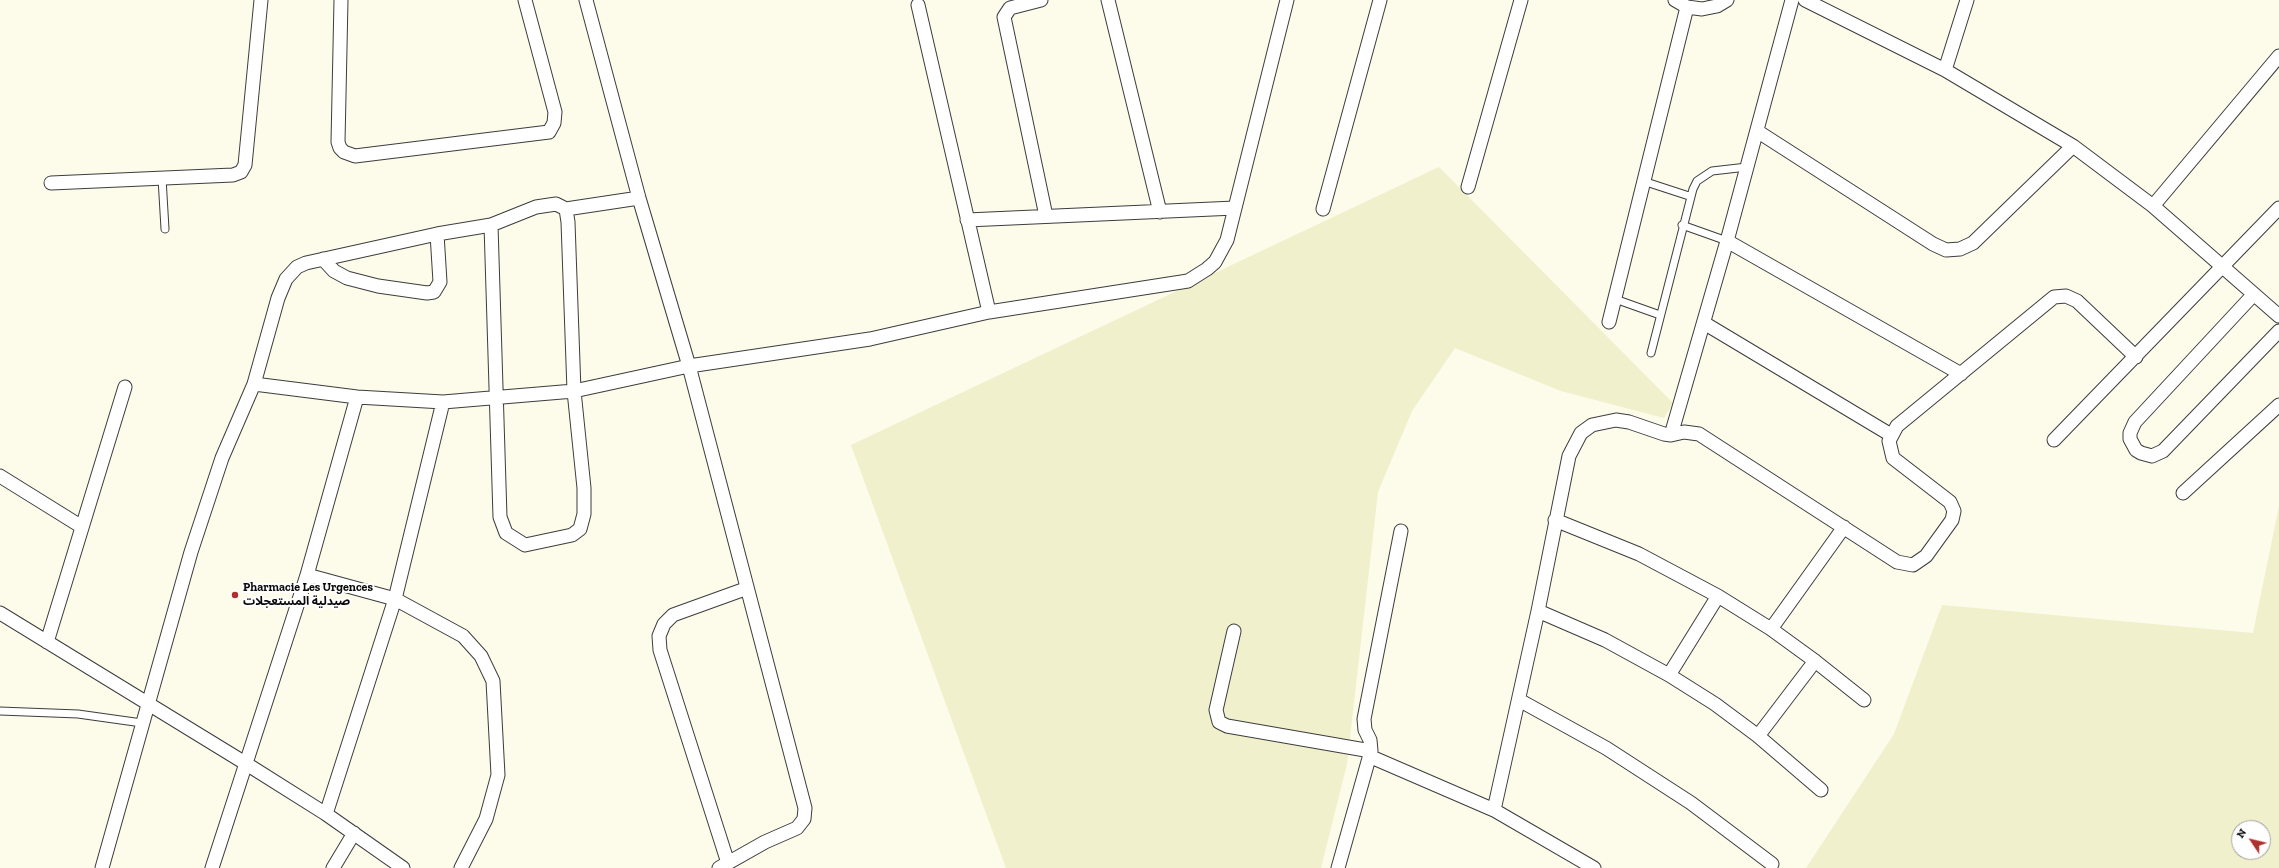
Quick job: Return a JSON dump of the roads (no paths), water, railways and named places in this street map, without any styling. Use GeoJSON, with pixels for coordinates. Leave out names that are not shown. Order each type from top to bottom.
{"type":"FeatureCollection","features":[{"type":"Feature","properties":{"kind":"street"},"geometry":{"type":"LineString","coordinates":[[51,183],[237,174],[244,169],[260,0]]}},
{"type":"Feature","properties":{"kind":"street"},"geometry":{"type":"LineString","coordinates":[[341,0],[338,142],[340,148],[344,152],[355,156],[549,132],[554,123],[555,112],[525,0]]}},
{"type":"Feature","properties":{"kind":"street"},"geometry":{"type":"LineString","coordinates":[[586,0],[639,198],[688,366],[746,588],[805,814],[797,828],[723,865],[660,650],[659,636],[664,624],[673,615],[746,588]]}},
{"type":"Feature","properties":{"kind":"street"},"geometry":{"type":"LineString","coordinates":[[1041,0],[1010,8],[1004,17],[1046,216]]}},
{"type":"Feature","properties":{"kind":"street"},"geometry":{"type":"LineString","coordinates":[[1108,0],[1160,212]]}},
{"type":"Feature","properties":{"kind":"street"},"geometry":{"type":"LineString","coordinates":[[254,384],[357,397],[443,402],[574,391],[688,366],[870,339],[989,312],[1188,281],[1207,269],[1222,252],[1227,240],[1287,0]]}},
{"type":"Feature","properties":{"kind":"street"},"geometry":{"type":"LineString","coordinates":[[1323,210],[1380,0]]}},
{"type":"Feature","properties":{"kind":"street"},"geometry":{"type":"LineString","coordinates":[[1468,187],[1521,0]]}},
{"type":"Feature","properties":{"kind":"street"},"geometry":{"type":"LineString","coordinates":[[1675,0],[1687,6],[1702,8],[1717,6],[1727,0]]}},
{"type":"Feature","properties":{"kind":"street"},"geometry":{"type":"LineString","coordinates":[[1671,435],[1727,241],[1792,0]]}},
{"type":"Feature","properties":{"kind":"street"},"geometry":{"type":"LineString","coordinates":[[1805,0],[1945,70],[2073,146],[2153,206],[2279,316]]}},
{"type":"Feature","properties":{"kind":"street"},"geometry":{"type":"LineString","coordinates":[[1945,70],[1966,0]]}},
{"type":"Feature","properties":{"kind":"street"},"geometry":{"type":"LineString","coordinates":[[918,5],[989,312]]}},
{"type":"Feature","properties":{"kind":"street"},"geometry":{"type":"LineString","coordinates":[[1609,322],[1687,6]]}},
{"type":"Feature","properties":{"kind":"street"},"geometry":{"type":"LineString","coordinates":[[2153,206],[2279,56]]}},
{"type":"Feature","properties":{"kind":"street"},"geometry":{"type":"LineString","coordinates":[[1756,132],[1933,244],[1946,250],[1960,249],[1972,243],[2073,146]]}},
{"type":"Feature","properties":{"kind":"street"},"geometry":{"type":"LineString","coordinates":[[102,868],[191,552],[222,458],[254,384],[278,298],[286,279],[297,267],[323,259],[437,234],[491,225],[536,207],[556,204],[566,210],[639,198]]}},
{"type":"Feature","properties":{"kind":"street"},"geometry":{"type":"LineString","coordinates":[[967,220],[1235,208]]}},
{"type":"Feature","properties":{"kind":"street"},"geometry":{"type":"LineString","coordinates":[[2054,440],[2279,208]]}},
{"type":"Feature","properties":{"kind":"street"},"geometry":{"type":"LineString","coordinates":[[491,225],[500,518],[506,533],[525,545],[572,535],[580,529],[583,521],[584,488],[574,391],[568,222],[566,210]]}},
{"type":"Feature","properties":{"kind":"street"},"geometry":{"type":"LineString","coordinates":[[323,259],[334,271],[347,278],[385,287],[427,294],[434,292],[440,282],[437,234]]}},
{"type":"Feature","properties":{"kind":"street"},"geometry":{"type":"LineString","coordinates":[[1727,241],[1961,374]]}},
{"type":"Feature","properties":{"kind":"street"},"geometry":{"type":"LineString","coordinates":[[2254,294],[2135,422],[2130,433],[2130,439],[2136,450],[2152,456],[2163,451],[2279,331]]}},
{"type":"Feature","properties":{"kind":"street"},"geometry":{"type":"LineString","coordinates":[[1494,810],[1538,611],[1569,456],[1581,433],[1592,425],[1616,420],[1629,422],[1671,435],[1692,432],[1706,437],[1897,562],[1913,565],[1926,556],[1952,520],[1954,511],[1950,502],[1893,458],[1889,447],[1891,435],[1897,426],[2049,300],[2060,295],[2077,301],[2136,357]]}},
{"type":"Feature","properties":{"kind":"street"},"geometry":{"type":"LineString","coordinates":[[1704,323],[1891,435]]}},
{"type":"Feature","properties":{"kind":"street"},"geometry":{"type":"LineString","coordinates":[[47,642],[125,387]]}},
{"type":"Feature","properties":{"kind":"street"},"geometry":{"type":"LineString","coordinates":[[212,868],[307,575],[357,397]]}},
{"type":"Feature","properties":{"kind":"street"},"geometry":{"type":"LineString","coordinates":[[326,814],[396,599],[443,402]]}},
{"type":"Feature","properties":{"kind":"street"},"geometry":{"type":"LineString","coordinates":[[2183,493],[2279,405]]}},
{"type":"Feature","properties":{"kind":"street"},"geometry":{"type":"LineString","coordinates":[[0,476],[82,527]]}},
{"type":"Feature","properties":{"kind":"street"},"geometry":{"type":"LineString","coordinates":[[1556,520],[1639,554],[1718,596],[1771,629],[1815,661],[1864,700]]}},
{"type":"Feature","properties":{"kind":"street"},"geometry":{"type":"LineString","coordinates":[[1771,629],[1844,528]]}},
{"type":"Feature","properties":{"kind":"street"},"geometry":{"type":"LineString","coordinates":[[1338,868],[1370,754],[1370,740],[1364,725],[1364,719],[1401,531]]}},
{"type":"Feature","properties":{"kind":"street"},"geometry":{"type":"LineString","coordinates":[[307,575],[396,599],[463,636],[481,656],[493,681],[498,775],[486,820],[461,868]]}},
{"type":"Feature","properties":{"kind":"street"},"geometry":{"type":"LineString","coordinates":[[1669,675],[1718,596]]}},
{"type":"Feature","properties":{"kind":"street"},"geometry":{"type":"LineString","coordinates":[[1538,611],[1605,640],[1669,675],[1714,704],[1758,736],[1821,790]]}},
{"type":"Feature","properties":{"kind":"street"},"geometry":{"type":"LineString","coordinates":[[0,613],[326,814],[403,868]]}},
{"type":"Feature","properties":{"kind":"street"},"geometry":{"type":"LineString","coordinates":[[1234,631],[1216,710],[1219,722],[1227,726],[1370,754],[1494,810],[1594,868]]}},
{"type":"Feature","properties":{"kind":"street"},"geometry":{"type":"LineString","coordinates":[[1758,736],[1815,661]]}},
{"type":"Feature","properties":{"kind":"street"},"geometry":{"type":"LineString","coordinates":[[1519,700],[1606,748],[1691,802],[1772,864]]}},
{"type":"Feature","properties":{"kind":"street"},"geometry":{"type":"LineString","coordinates":[[332,868],[354,833]]}},
{"type":"Feature","properties":{"kind":"lane"},"geometry":{"type":"LineString","coordinates":[[1651,353],[1689,196],[1697,181],[1712,171],[1747,167]]}},
{"type":"Feature","properties":{"kind":"lane"},"geometry":{"type":"LineString","coordinates":[[162,178],[165,229]]}},
{"type":"Feature","properties":{"kind":"lane"},"geometry":{"type":"LineString","coordinates":[[1643,181],[1689,196]]}},
{"type":"Feature","properties":{"kind":"lane"},"geometry":{"type":"LineString","coordinates":[[1682,225],[1727,241]]}},
{"type":"Feature","properties":{"kind":"lane"},"geometry":{"type":"LineString","coordinates":[[1614,298],[1660,314]]}},
{"type":"Feature","properties":{"kind":"lane"},"geometry":{"type":"LineString","coordinates":[[0,712],[78,714],[142,723]]}},
{"type":"Feature","properties":{"kind":"place","name":"Pharmacie Les Urgences صيدلية المستعجلات"},"geometry":{"type":"Point","coordinates":[235,595]}}]}
